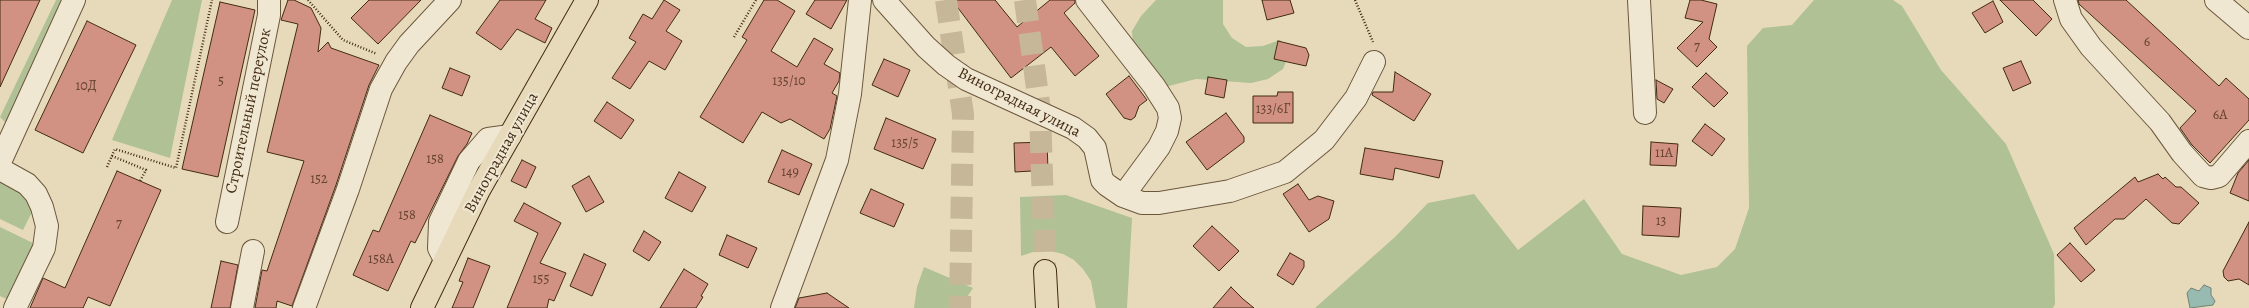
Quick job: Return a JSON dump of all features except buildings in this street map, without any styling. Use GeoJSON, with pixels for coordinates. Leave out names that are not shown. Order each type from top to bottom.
{"type":"FeatureCollection","features":[{"type":"Feature","properties":{"kind":"main road","name":"Виноградная улица"},"geometry":{"type":"LineString","coordinates":[[422,308],[479,190],[587,0]]}},
{"type":"Feature","properties":{"kind":"main road"},"geometry":{"type":"LineString","coordinates":[[1046,271],[1047,308]]}},
{"type":"Feature","properties":{"kind":"street"},"geometry":{"type":"LineString","coordinates":[[0,162],[74,0]]}},
{"type":"Feature","properties":{"kind":"street","name":"Строительный переулок"},"geometry":{"type":"LineString","coordinates":[[227,222],[269,15],[269,0]]}},
{"type":"Feature","properties":{"kind":"street"},"geometry":{"type":"LineString","coordinates":[[304,308],[348,189],[381,89],[396,62],[409,44],[450,0]]}},
{"type":"Feature","properties":{"kind":"street"},"geometry":{"type":"LineString","coordinates":[[782,308],[837,160],[850,94],[860,0]]}},
{"type":"Feature","properties":{"kind":"street","name":"Виноградная улица"},"geometry":{"type":"LineString","coordinates":[[884,0],[926,47],[946,66],[966,79],[1073,128],[1087,138],[1095,148],[1102,180],[1107,186],[1123,196],[1142,203],[1158,203],[1230,191],[1285,172],[1324,140],[1356,98],[1374,62]]}},
{"type":"Feature","properties":{"kind":"street"},"geometry":{"type":"LineString","coordinates":[[1087,0],[1154,86],[1168,108],[1170,118],[1167,131],[1159,148],[1123,196]]}},
{"type":"Feature","properties":{"kind":"street"},"geometry":{"type":"LineString","coordinates":[[1639,0],[1645,113]]}},
{"type":"Feature","properties":{"kind":"street"},"geometry":{"type":"LineString","coordinates":[[2065,0],[2071,20],[2091,47],[2160,122],[2182,153],[2203,176],[2211,178],[2219,176],[2249,141]]}},
{"type":"Feature","properties":{"kind":"street"},"geometry":{"type":"LineString","coordinates":[[2216,0],[2249,28]]}},
{"type":"Feature","properties":{"kind":"street"},"geometry":{"type":"LineString","coordinates":[[0,169],[27,184],[36,194],[42,207],[47,226],[44,248],[15,308]]}},
{"type":"Feature","properties":{"kind":"street"},"geometry":{"type":"LineString","coordinates":[[242,308],[253,251]]}},
{"type":"Feature","properties":{"kind":"path"},"geometry":{"type":"LineString","coordinates":[[107,167],[115,149],[176,168],[212,0]]}},
{"type":"Feature","properties":{"kind":"path"},"geometry":{"type":"LineString","coordinates":[[308,0],[343,40],[396,62]]}},
{"type":"Feature","properties":{"kind":"path"},"geometry":{"type":"LineString","coordinates":[[734,37],[756,0]]}},
{"type":"Feature","properties":{"kind":"path"},"geometry":{"type":"LineString","coordinates":[[1355,0],[1374,46],[1374,62]]}},
{"type":"Feature","properties":{"kind":"path"},"geometry":{"type":"LineString","coordinates":[[112,156],[146,170],[140,181]]}},
{"type":"Feature","properties":{"kind":"green space"},"geometry":{"type":"Polygon","coordinates":[[[56,0],[66,0],[6,123],[0,117],[56,0]]]}},
{"type":"Feature","properties":{"kind":"green space"},"geometry":{"type":"Polygon","coordinates":[[[172,0],[202,0],[170,158],[112,140],[172,0]]]}},
{"type":"Feature","properties":{"kind":"green space"},"geometry":{"type":"Polygon","coordinates":[[[1156,0],[1223,0],[1223,24],[1232,38],[1246,47],[1263,46],[1280,40],[1289,54],[1283,69],[1268,79],[1251,83],[1196,79],[1161,88],[1133,45],[1132,31],[1141,16],[1156,0]]]}},
{"type":"Feature","properties":{"kind":"green space"},"geometry":{"type":"Polygon","coordinates":[[[1814,0],[1893,0],[1902,6],[1941,70],[2006,144],[2054,254],[2055,304],[2053,308],[1315,308],[1395,237],[1428,203],[1474,194],[1518,250],[1584,199],[1622,254],[1681,275],[1717,267],[1735,249],[1749,208],[1747,46],[1763,28],[1792,25],[1814,0]]]}},
{"type":"Feature","properties":{"kind":"green space"},"geometry":{"type":"Polygon","coordinates":[[[0,178],[19,187],[34,208],[23,230],[0,219],[0,178]]]}},
{"type":"Feature","properties":{"kind":"green space"},"geometry":{"type":"Polygon","coordinates":[[[1066,195],[1132,218],[1127,308],[1096,308],[1091,281],[1083,269],[1074,260],[1063,254],[1042,249],[1021,256],[1020,197],[1066,195]]]}},
{"type":"Feature","properties":{"kind":"green space"},"geometry":{"type":"Polygon","coordinates":[[[0,227],[35,244],[11,301],[0,296],[0,227]]]}},
{"type":"Feature","properties":{"kind":"green space"},"geometry":{"type":"Polygon","coordinates":[[[924,267],[973,288],[960,308],[914,308],[917,287],[924,267]]]}},
{"type":"Feature","properties":{"kind":"water"},"geometry":{"type":"Polygon","coordinates":[[[2204,285],[2211,288],[2211,295],[2215,301],[2213,305],[2190,308],[2187,293],[2191,288],[2199,291],[2204,285]]]}},
{"type":"Feature","properties":{"kind":"tunnel"},"geometry":{"type":"LineString","coordinates":[[946,0],[963,114],[960,308]]}},
{"type":"Feature","properties":{"kind":"tunnel"},"geometry":{"type":"LineString","coordinates":[[1025,0],[1040,110],[1045,271]]}}]}
